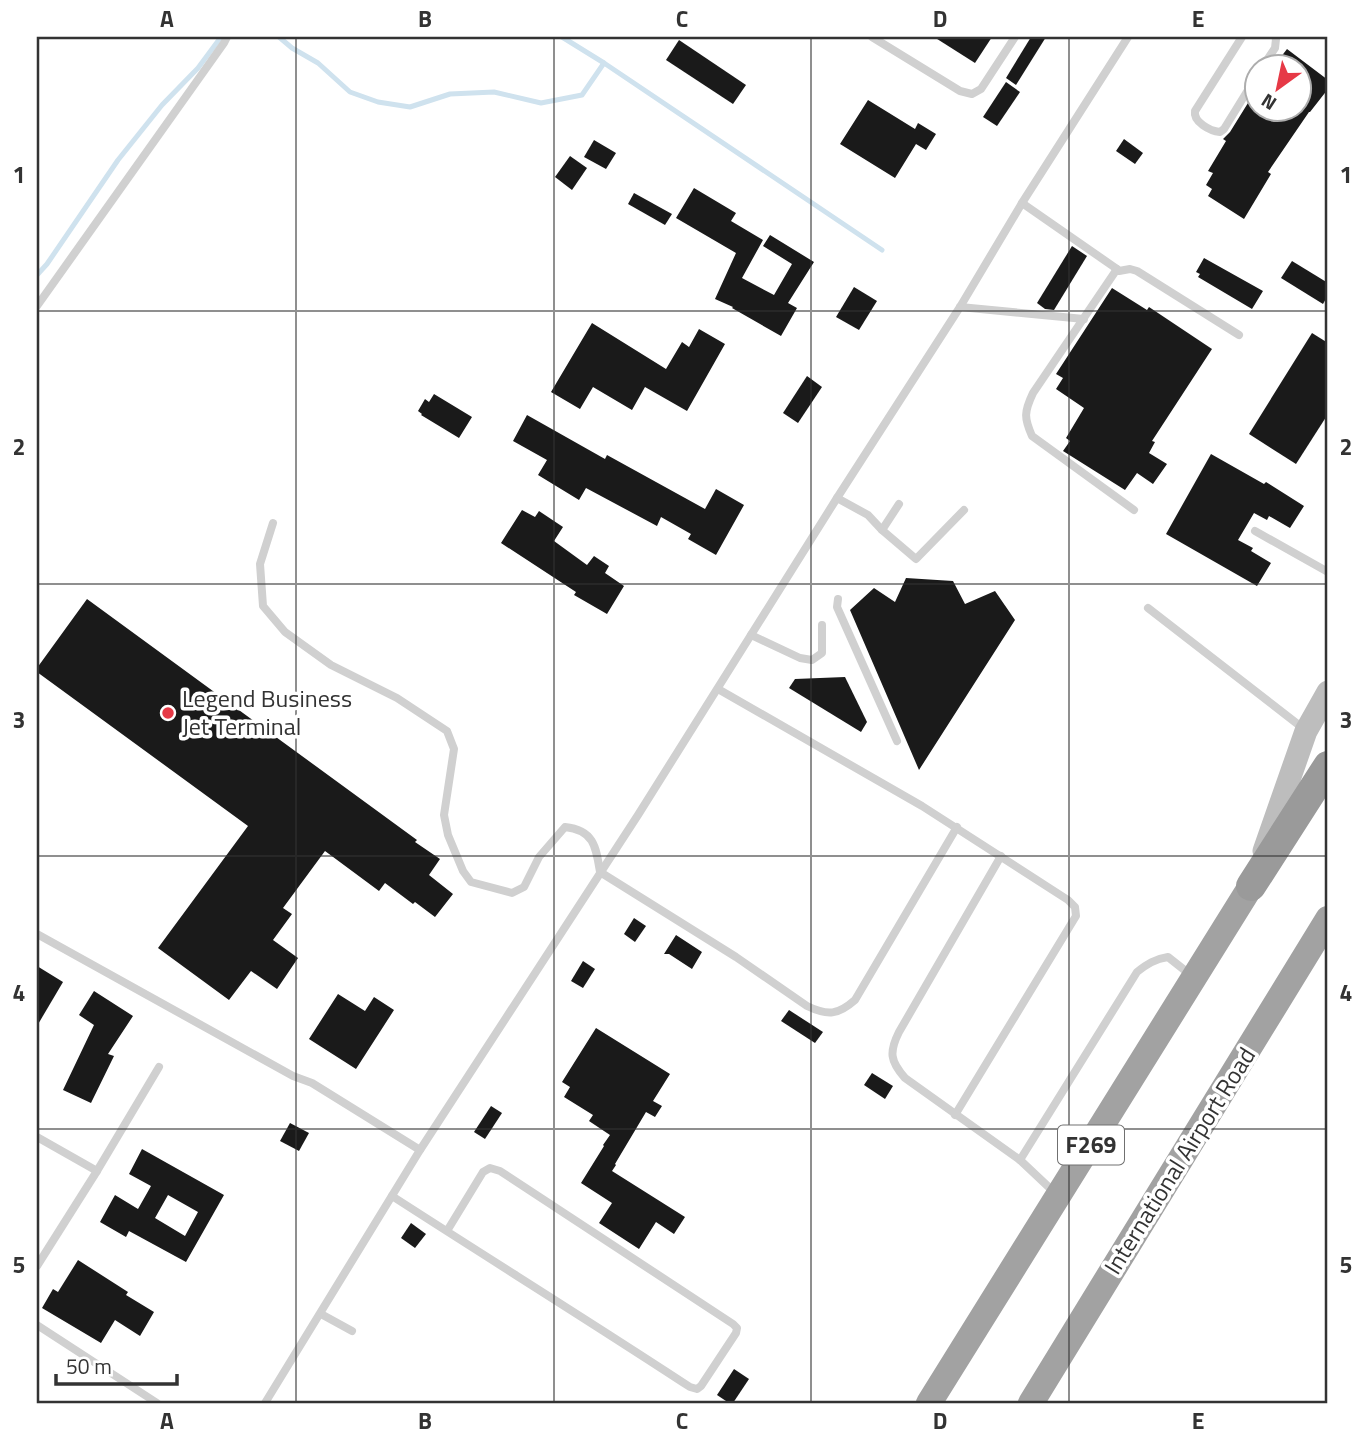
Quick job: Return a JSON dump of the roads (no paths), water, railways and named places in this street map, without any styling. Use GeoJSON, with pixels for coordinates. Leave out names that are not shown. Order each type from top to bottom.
{"type":"FeatureCollection","features":[{"type":"Feature","properties":{"kind":"highway","name":"F269"},"geometry":{"type":"LineString","coordinates":[[929,1403],[1328,766]]}},
{"type":"Feature","properties":{"kind":"highway","name":"International Airport Road"},"geometry":{"type":"LineString","coordinates":[[1031,1403],[1328,919]]}},
{"type":"Feature","properties":{"kind":"main road"},"geometry":{"type":"LineString","coordinates":[[1251,886],[1306,731],[1328,692]]}},
{"type":"Feature","properties":{"kind":"lane"},"geometry":{"type":"LineString","coordinates":[[37,306],[227,37]]}},
{"type":"Feature","properties":{"kind":"lane"},"geometry":{"type":"LineString","coordinates":[[872,37],[960,91],[972,94],[981,89],[1015,37]]}},
{"type":"Feature","properties":{"kind":"lane"},"geometry":{"type":"LineString","coordinates":[[265,1403],[421,1150],[718,688],[1128,37]]}},
{"type":"Feature","properties":{"kind":"lane"},"geometry":{"type":"LineString","coordinates":[[1242,37],[1194,116],[1196,120],[1220,132],[1242,100]]}},
{"type":"Feature","properties":{"kind":"lane"},"geometry":{"type":"LineString","coordinates":[[1022,203],[1119,271],[1137,271],[1238,335]]}},
{"type":"Feature","properties":{"kind":"lane"},"geometry":{"type":"LineString","coordinates":[[1117,269],[1033,393],[1026,409],[1026,422],[1032,436],[1047,449],[1134,510]]}},
{"type":"Feature","properties":{"kind":"lane"},"geometry":{"type":"LineString","coordinates":[[960,307],[1084,319]]}},
{"type":"Feature","properties":{"kind":"lane"},"geometry":{"type":"LineString","coordinates":[[837,498],[868,515],[916,559],[964,510]]}},
{"type":"Feature","properties":{"kind":"lane"},"geometry":{"type":"LineString","coordinates":[[882,530],[899,504]]}},
{"type":"Feature","properties":{"kind":"lane"},"geometry":{"type":"LineString","coordinates":[[273,523],[260,564],[263,606],[285,632],[331,665],[397,698],[447,731],[454,749],[444,815],[448,835],[463,871],[471,882],[512,893],[524,887],[539,857],[565,827],[578,828],[588,835],[597,851],[600,872],[736,957],[807,1006],[832,1013],[844,1010],[855,1000],[957,827]]}},
{"type":"Feature","properties":{"kind":"lane"},"geometry":{"type":"LineString","coordinates":[[1255,531],[1328,572]]}},
{"type":"Feature","properties":{"kind":"lane"},"geometry":{"type":"LineString","coordinates":[[838,599],[837,607],[897,741]]}},
{"type":"Feature","properties":{"kind":"lane"},"geometry":{"type":"LineString","coordinates":[[1148,608],[1306,731]]}},
{"type":"Feature","properties":{"kind":"lane"},"geometry":{"type":"LineString","coordinates":[[751,635],[800,658],[812,660],[822,653],[822,625]]}},
{"type":"Feature","properties":{"kind":"lane"},"geometry":{"type":"LineString","coordinates":[[718,688],[957,827],[1075,907],[1076,916],[955,1115]]}},
{"type":"Feature","properties":{"kind":"lane"},"geometry":{"type":"LineString","coordinates":[[1001,856],[893,1045],[892,1056],[905,1078],[1020,1160],[1059,1197]]}},
{"type":"Feature","properties":{"kind":"lane"},"geometry":{"type":"LineString","coordinates":[[37,934],[293,1076],[312,1083],[421,1150]]}},
{"type":"Feature","properties":{"kind":"lane"},"geometry":{"type":"LineString","coordinates":[[1020,1160],[1137,972],[1158,958],[1168,957],[1194,978]]}},
{"type":"Feature","properties":{"kind":"lane"},"geometry":{"type":"LineString","coordinates":[[37,1266],[159,1067]]}},
{"type":"Feature","properties":{"kind":"lane"},"geometry":{"type":"LineString","coordinates":[[37,1137],[97,1171]]}},
{"type":"Feature","properties":{"kind":"lane"},"geometry":{"type":"LineString","coordinates":[[392,1196],[690,1387],[697,1389],[701,1386],[736,1333],[737,1328],[733,1324],[500,1171],[489,1168],[483,1171],[447,1231]]}},
{"type":"Feature","properties":{"kind":"lane"},"geometry":{"type":"LineString","coordinates":[[321,1314],[352,1331]]}},
{"type":"Feature","properties":{"kind":"lane"},"geometry":{"type":"LineString","coordinates":[[37,1325],[156,1403]]}},
{"type":"Feature","properties":{"kind":"waterway"},"geometry":{"type":"LineString","coordinates":[[37,275],[118,160],[162,105],[198,68],[221,37]]}},
{"type":"Feature","properties":{"kind":"waterway"},"geometry":{"type":"LineString","coordinates":[[279,37],[318,63],[350,92],[378,102],[410,107],[450,94],[494,92],[541,103],[582,95],[604,63]]}},
{"type":"Feature","properties":{"kind":"waterway"},"geometry":{"type":"LineString","coordinates":[[562,37],[882,250]]}},
{"type":"Feature","properties":{"kind":"place","name":"Legend Business Jet Terminal"},"geometry":{"type":"Point","coordinates":[168,713]}}]}
